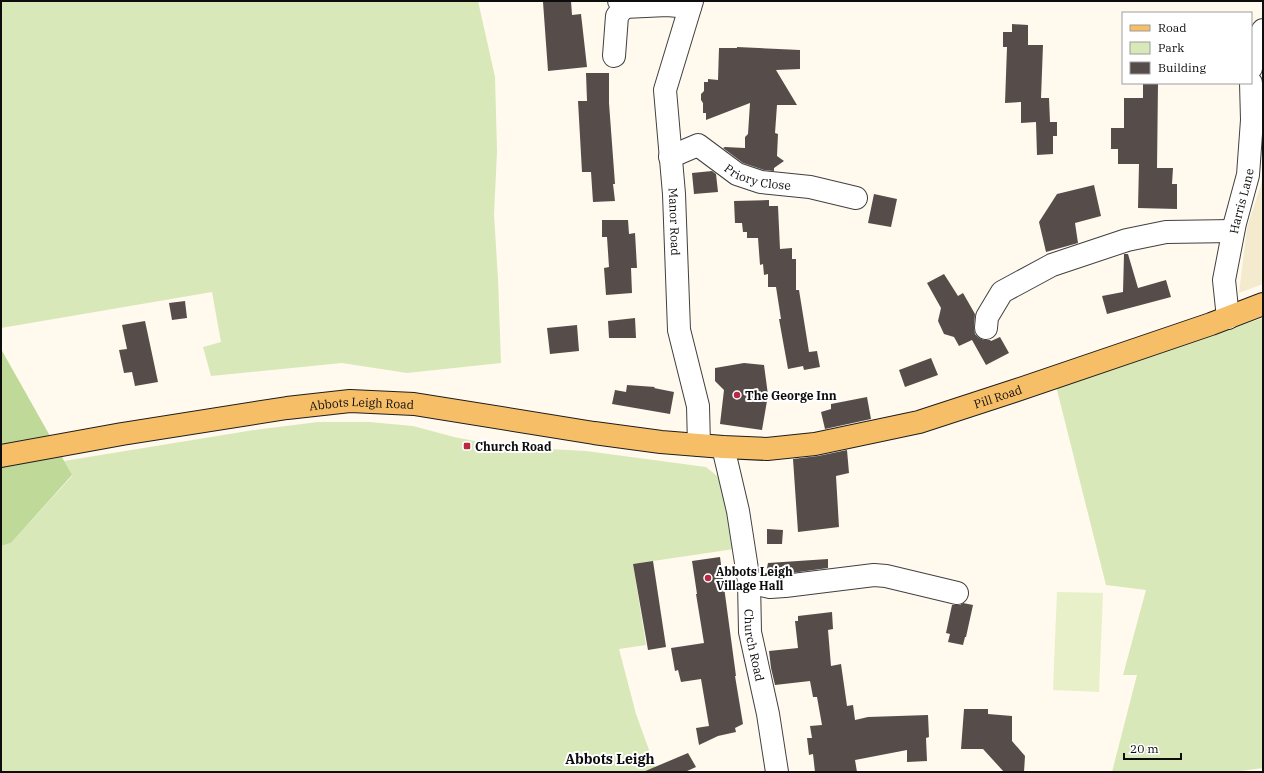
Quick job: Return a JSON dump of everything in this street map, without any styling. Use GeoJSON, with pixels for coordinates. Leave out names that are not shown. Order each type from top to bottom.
{"type":"FeatureCollection","features":[{"type":"Feature","properties":{"kind":"main road","name":"Pill Road"},"geometry":{"type":"LineString","coordinates":[[723,447],[766,449],[796,440],[815,444],[919,422],[1228,318],[1263,304]]}},
{"type":"Feature","properties":{"kind":"main road","name":"Abbots Leigh Road"},"geometry":{"type":"LineString","coordinates":[[1,456],[122,434],[240,415],[350,401],[414,404],[594,433],[723,447]]}},
{"type":"Feature","properties":{"kind":"street"},"geometry":{"type":"LineString","coordinates":[[614,56],[617,16],[622,4],[691,4]]}},
{"type":"Feature","properties":{"kind":"street","name":"Manor Road"},"geometry":{"type":"LineString","coordinates":[[691,4],[665,90],[674,194],[679,330],[698,406],[699,445]]}},
{"type":"Feature","properties":{"kind":"street"},"geometry":{"type":"LineString","coordinates":[[1252,61],[1254,46],[1263,30]]}},
{"type":"Feature","properties":{"kind":"street","name":"Harris Lane"},"geometry":{"type":"LineString","coordinates":[[1228,318],[1224,280],[1233,231],[1248,175],[1252,120],[1251,84]]}},
{"type":"Feature","properties":{"kind":"street","name":"Priory Close"},"geometry":{"type":"LineString","coordinates":[[670,157],[698,145],[737,174],[761,182],[810,187],[856,198]]}},
{"type":"Feature","properties":{"kind":"street"},"geometry":{"type":"LineString","coordinates":[[986,328],[987,317],[1002,292],[1052,265],[1128,240],[1166,232],[1233,231]]}},
{"type":"Feature","properties":{"kind":"street","name":"Church Road"},"geometry":{"type":"LineString","coordinates":[[723,447],[738,511],[749,582],[750,632],[768,714],[777,772]]}},
{"type":"Feature","properties":{"kind":"street"},"geometry":{"type":"LineString","coordinates":[[749,582],[770,587],[874,575],[886,576],[957,592]]}},
{"type":"Feature","properties":{"kind":"shaded area"},"geometry":{"type":"Polygon","coordinates":[[[1263,172],[1263,284],[1239,293],[1247,227],[1261,185],[1263,172]]]}},
{"type":"Feature","properties":{"kind":"green space"},"geometry":{"type":"Polygon","coordinates":[[[1,1],[478,1],[495,77],[497,151],[494,215],[501,363],[407,373],[342,363],[211,376],[203,347],[221,342],[212,292],[1,328],[1,1]]]}},
{"type":"Feature","properties":{"kind":"green space"},"geometry":{"type":"Polygon","coordinates":[[[1263,318],[1263,768],[1233,772],[1112,772],[1137,675],[1123,675],[1146,590],[1106,585],[1056,386],[1263,318]]]}},
{"type":"Feature","properties":{"kind":"green space"},"geometry":{"type":"Polygon","coordinates":[[[1,349],[72,475],[11,543],[1,546],[1,349]]]}},
{"type":"Feature","properties":{"kind":"green space"},"geometry":{"type":"Polygon","coordinates":[[[318,422],[369,422],[413,426],[454,437],[506,447],[586,451],[706,467],[722,480],[734,549],[633,564],[646,645],[619,649],[636,714],[657,772],[1,772],[1,546],[11,543],[72,476],[64,461],[254,430],[318,422]]]}},
{"type":"Feature","properties":{"kind":"green space"},"geometry":{"type":"Polygon","coordinates":[[[1057,592],[1103,593],[1099,692],[1053,690],[1057,592]]]}},
{"type":"Feature","properties":{"kind":"building"},"geometry":{"type":"Polygon","coordinates":[[[571,1],[572,15],[581,14],[587,67],[548,71],[543,2],[571,1]]]}},
{"type":"Feature","properties":{"kind":"building"},"geometry":{"type":"Polygon","coordinates":[[[1012,24],[1028,25],[1028,45],[1043,45],[1041,98],[1049,98],[1050,122],[1057,122],[1057,136],[1053,136],[1053,154],[1037,155],[1036,122],[1021,123],[1021,102],[1005,103],[1007,47],[1003,47],[1003,32],[1012,32],[1012,24]]]}},
{"type":"Feature","properties":{"kind":"building"},"geometry":{"type":"Polygon","coordinates":[[[737,47],[800,50],[800,69],[776,70],[797,105],[777,105],[775,133],[778,134],[777,156],[784,161],[774,168],[774,171],[764,170],[743,163],[723,148],[745,148],[745,137],[748,134],[750,103],[706,120],[706,113],[703,113],[701,94],[704,91],[704,82],[708,82],[708,79],[718,80],[719,48],[737,47]]]}},
{"type":"Feature","properties":{"kind":"building"},"geometry":{"type":"Polygon","coordinates":[[[586,73],[609,73],[609,103],[615,201],[593,202],[591,172],[582,172],[578,101],[587,101],[586,73]]]}},
{"type":"Feature","properties":{"kind":"building"},"geometry":{"type":"Polygon","coordinates":[[[1143,84],[1158,84],[1157,168],[1173,168],[1172,184],[1177,184],[1177,209],[1138,208],[1139,164],[1118,164],[1118,149],[1111,149],[1111,128],[1124,128],[1124,98],[1143,98],[1143,84]]]}},
{"type":"Feature","properties":{"kind":"building"},"geometry":{"type":"Polygon","coordinates":[[[712,171],[716,174],[718,192],[694,194],[692,173],[712,171]]]}},
{"type":"Feature","properties":{"kind":"building"},"geometry":{"type":"Polygon","coordinates":[[[1094,185],[1101,216],[1075,223],[1078,243],[1046,252],[1039,222],[1057,194],[1094,185]]]}},
{"type":"Feature","properties":{"kind":"building"},"geometry":{"type":"Polygon","coordinates":[[[874,194],[897,199],[891,227],[868,223],[874,194]]]}},
{"type":"Feature","properties":{"kind":"building"},"geometry":{"type":"Polygon","coordinates":[[[769,200],[769,206],[778,206],[780,249],[792,248],[792,259],[796,259],[796,290],[799,290],[809,352],[817,351],[820,367],[804,370],[803,366],[788,369],[779,319],[781,319],[776,287],[768,287],[768,274],[764,275],[763,264],[760,265],[758,238],[747,238],[747,232],[743,232],[742,223],[735,223],[734,201],[769,200]]]}},
{"type":"Feature","properties":{"kind":"building"},"geometry":{"type":"Polygon","coordinates":[[[602,220],[628,220],[629,234],[635,233],[637,268],[631,268],[632,293],[606,295],[604,268],[609,267],[607,237],[602,237],[602,220]]]}},
{"type":"Feature","properties":{"kind":"building"},"geometry":{"type":"Polygon","coordinates":[[[1124,254],[1128,254],[1138,288],[1166,280],[1171,297],[1107,314],[1102,296],[1123,292],[1124,254]]]}},
{"type":"Feature","properties":{"kind":"building"},"geometry":{"type":"Polygon","coordinates":[[[944,274],[958,296],[963,293],[975,314],[975,334],[979,338],[991,341],[1000,337],[1009,353],[986,365],[972,340],[959,346],[954,337],[944,334],[938,321],[941,308],[927,283],[944,274]]]}},
{"type":"Feature","properties":{"kind":"building"},"geometry":{"type":"Polygon","coordinates":[[[185,301],[187,318],[172,320],[169,303],[185,301]]]}},
{"type":"Feature","properties":{"kind":"building"},"geometry":{"type":"Polygon","coordinates":[[[635,318],[636,338],[609,338],[608,321],[635,318]]]}},
{"type":"Feature","properties":{"kind":"building"},"geometry":{"type":"Polygon","coordinates":[[[145,321],[158,382],[135,386],[132,372],[124,373],[119,350],[127,349],[122,325],[145,321]]]}},
{"type":"Feature","properties":{"kind":"building"},"geometry":{"type":"Polygon","coordinates":[[[577,325],[579,351],[550,354],[547,328],[577,325]]]}},
{"type":"Feature","properties":{"kind":"building"},"geometry":{"type":"Polygon","coordinates":[[[931,358],[938,375],[905,387],[899,370],[931,358]]]}},
{"type":"Feature","properties":{"kind":"building","name":"The George Inn"},"geometry":{"type":"Polygon","coordinates":[[[744,363],[764,365],[768,395],[762,430],[720,424],[724,390],[715,381],[715,368],[744,363]]]}},
{"type":"Feature","properties":{"kind":"building"},"geometry":{"type":"Polygon","coordinates":[[[627,385],[655,387],[654,388],[674,392],[670,414],[612,404],[615,390],[626,392],[627,385]]]}},
{"type":"Feature","properties":{"kind":"building"},"geometry":{"type":"Polygon","coordinates":[[[867,397],[871,419],[825,429],[821,412],[831,409],[831,404],[867,397]]]}},
{"type":"Feature","properties":{"kind":"building"},"geometry":{"type":"Polygon","coordinates":[[[847,450],[849,473],[836,476],[839,527],[798,532],[793,459],[847,450]]]}},
{"type":"Feature","properties":{"kind":"building"},"geometry":{"type":"Polygon","coordinates":[[[767,529],[783,530],[782,544],[767,544],[767,529]]]}},
{"type":"Feature","properties":{"kind":"building"},"geometry":{"type":"Polygon","coordinates":[[[720,557],[735,676],[743,724],[735,728],[736,732],[718,736],[699,745],[696,728],[709,726],[701,679],[681,682],[678,670],[675,671],[671,648],[704,643],[692,561],[720,557]]]}},
{"type":"Feature","properties":{"kind":"building"},"geometry":{"type":"Polygon","coordinates":[[[828,559],[828,568],[784,574],[766,573],[768,563],[828,559]]]}},
{"type":"Feature","properties":{"kind":"building"},"geometry":{"type":"Polygon","coordinates":[[[653,561],[666,647],[648,650],[633,564],[653,561]]]}},
{"type":"Feature","properties":{"kind":"building"},"geometry":{"type":"Polygon","coordinates":[[[963,603],[973,605],[963,645],[948,642],[950,634],[946,633],[952,605],[960,605],[963,603]]]}},
{"type":"Feature","properties":{"kind":"building"},"geometry":{"type":"Polygon","coordinates":[[[832,612],[833,629],[828,630],[831,666],[841,664],[847,706],[853,705],[855,720],[868,717],[928,715],[929,737],[926,738],[927,761],[907,762],[907,750],[855,760],[857,772],[815,772],[813,754],[809,755],[807,738],[812,738],[810,726],[822,725],[817,697],[813,697],[810,681],[775,685],[769,651],[798,648],[795,621],[798,621],[798,616],[832,612]]]}},
{"type":"Feature","properties":{"kind":"building"},"geometry":{"type":"Polygon","coordinates":[[[964,709],[988,709],[988,714],[1012,716],[1012,741],[1025,756],[1024,772],[1004,772],[983,749],[961,749],[964,709]]]}},
{"type":"Feature","properties":{"kind":"building"},"geometry":{"type":"Polygon","coordinates":[[[688,753],[696,767],[685,772],[643,772],[688,753]]]}},
{"type":"Feature","properties":{"kind":"place","name":"The George Inn"},"geometry":{"type":"Point","coordinates":[737,395]}},
{"type":"Feature","properties":{"kind":"place","name":"Church Road"},"geometry":{"type":"Point","coordinates":[467,446]}},
{"type":"Feature","properties":{"kind":"place","name":"Abbots Leigh Village Hall"},"geometry":{"type":"Point","coordinates":[708,578]}},
{"type":"Feature","properties":{"kind":"district","name":"Abbots Leigh"},"geometry":{"type":"Point","coordinates":[610,759]}}]}
